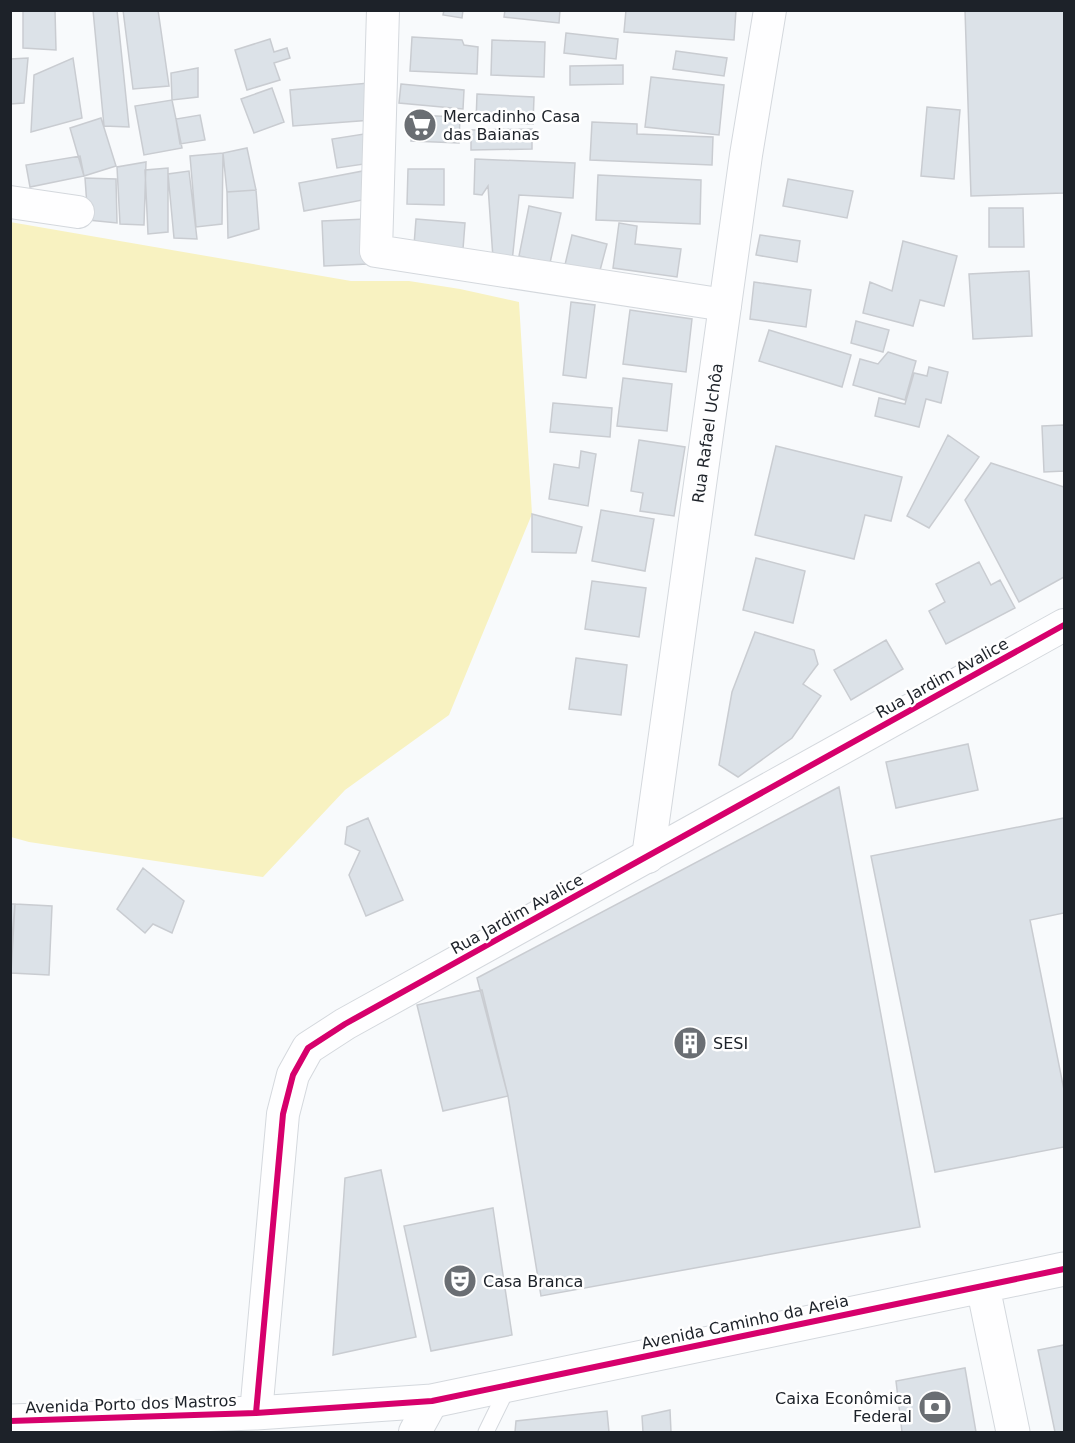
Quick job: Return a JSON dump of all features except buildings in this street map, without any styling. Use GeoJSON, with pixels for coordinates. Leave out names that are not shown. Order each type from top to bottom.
{"type":"FeatureCollection","features":[{"type":"Feature","properties":{"kind":"main road","name":"Avenida Caminho da Areia"},"geometry":{"type":"LineString","coordinates":[[432,1401],[1065,1269]]}},
{"type":"Feature","properties":{"kind":"main road"},"geometry":{"type":"LineString","coordinates":[[983,1287],[1013,1432]]}},
{"type":"Feature","properties":{"kind":"main road","name":"Avenida Porto dos Mastros"},"geometry":{"type":"LineString","coordinates":[[10,1421],[256,1413],[432,1401]]}},
{"type":"Feature","properties":{"kind":"street"},"geometry":{"type":"LineString","coordinates":[[383,10],[376,251],[724,304]]}},
{"type":"Feature","properties":{"kind":"street","name":"Rua Rafael Uchôa"},"geometry":{"type":"LineString","coordinates":[[648,857],[724,304],[770,10]]}},
{"type":"Feature","properties":{"kind":"street"},"geometry":{"type":"LineString","coordinates":[[10,202],[78,213]]}},
{"type":"Feature","properties":{"kind":"street","name":"Rua Jardim Avalice"},"geometry":{"type":"LineString","coordinates":[[256,1413],[283,1114],[293,1075],[308,1048],[345,1024],[1065,625]]}},
{"type":"Feature","properties":{"kind":"street"},"geometry":{"type":"LineString","coordinates":[[415,1432],[432,1401]]}},
{"type":"Feature","properties":{"kind":"lane"},"geometry":{"type":"LineString","coordinates":[[486,1432],[509,1385]]}},
{"type":"Feature","properties":{"kind":"shaded area"},"geometry":{"type":"Polygon","coordinates":[[[10,222],[351,281],[409,281],[519,302],[532,514],[449,715],[345,790],[263,877],[29,842],[11,837],[10,222]]]}},
{"type":"Feature","properties":{"kind":"cycle path"},"geometry":{"type":"LineString","coordinates":[[256,1413],[283,1114],[293,1075],[308,1048],[345,1024],[1064,625]]}},
{"type":"Feature","properties":{"kind":"cycle path"},"geometry":{"type":"LineString","coordinates":[[10,1421],[256,1413],[432,1401],[1064,1269]]}},
{"type":"Feature","properties":{"kind":"place","name":"Mercadinho Casa das Baianas"},"geometry":{"type":"Point","coordinates":[420,125]}},
{"type":"Feature","properties":{"kind":"place","name":"SESI"},"geometry":{"type":"Point","coordinates":[690,1043]}},
{"type":"Feature","properties":{"kind":"place","name":"Casa Branca"},"geometry":{"type":"Point","coordinates":[460,1281]}},
{"type":"Feature","properties":{"kind":"place","name":"Caixa Econômica Federal"},"geometry":{"type":"Point","coordinates":[935,1407]}}]}
